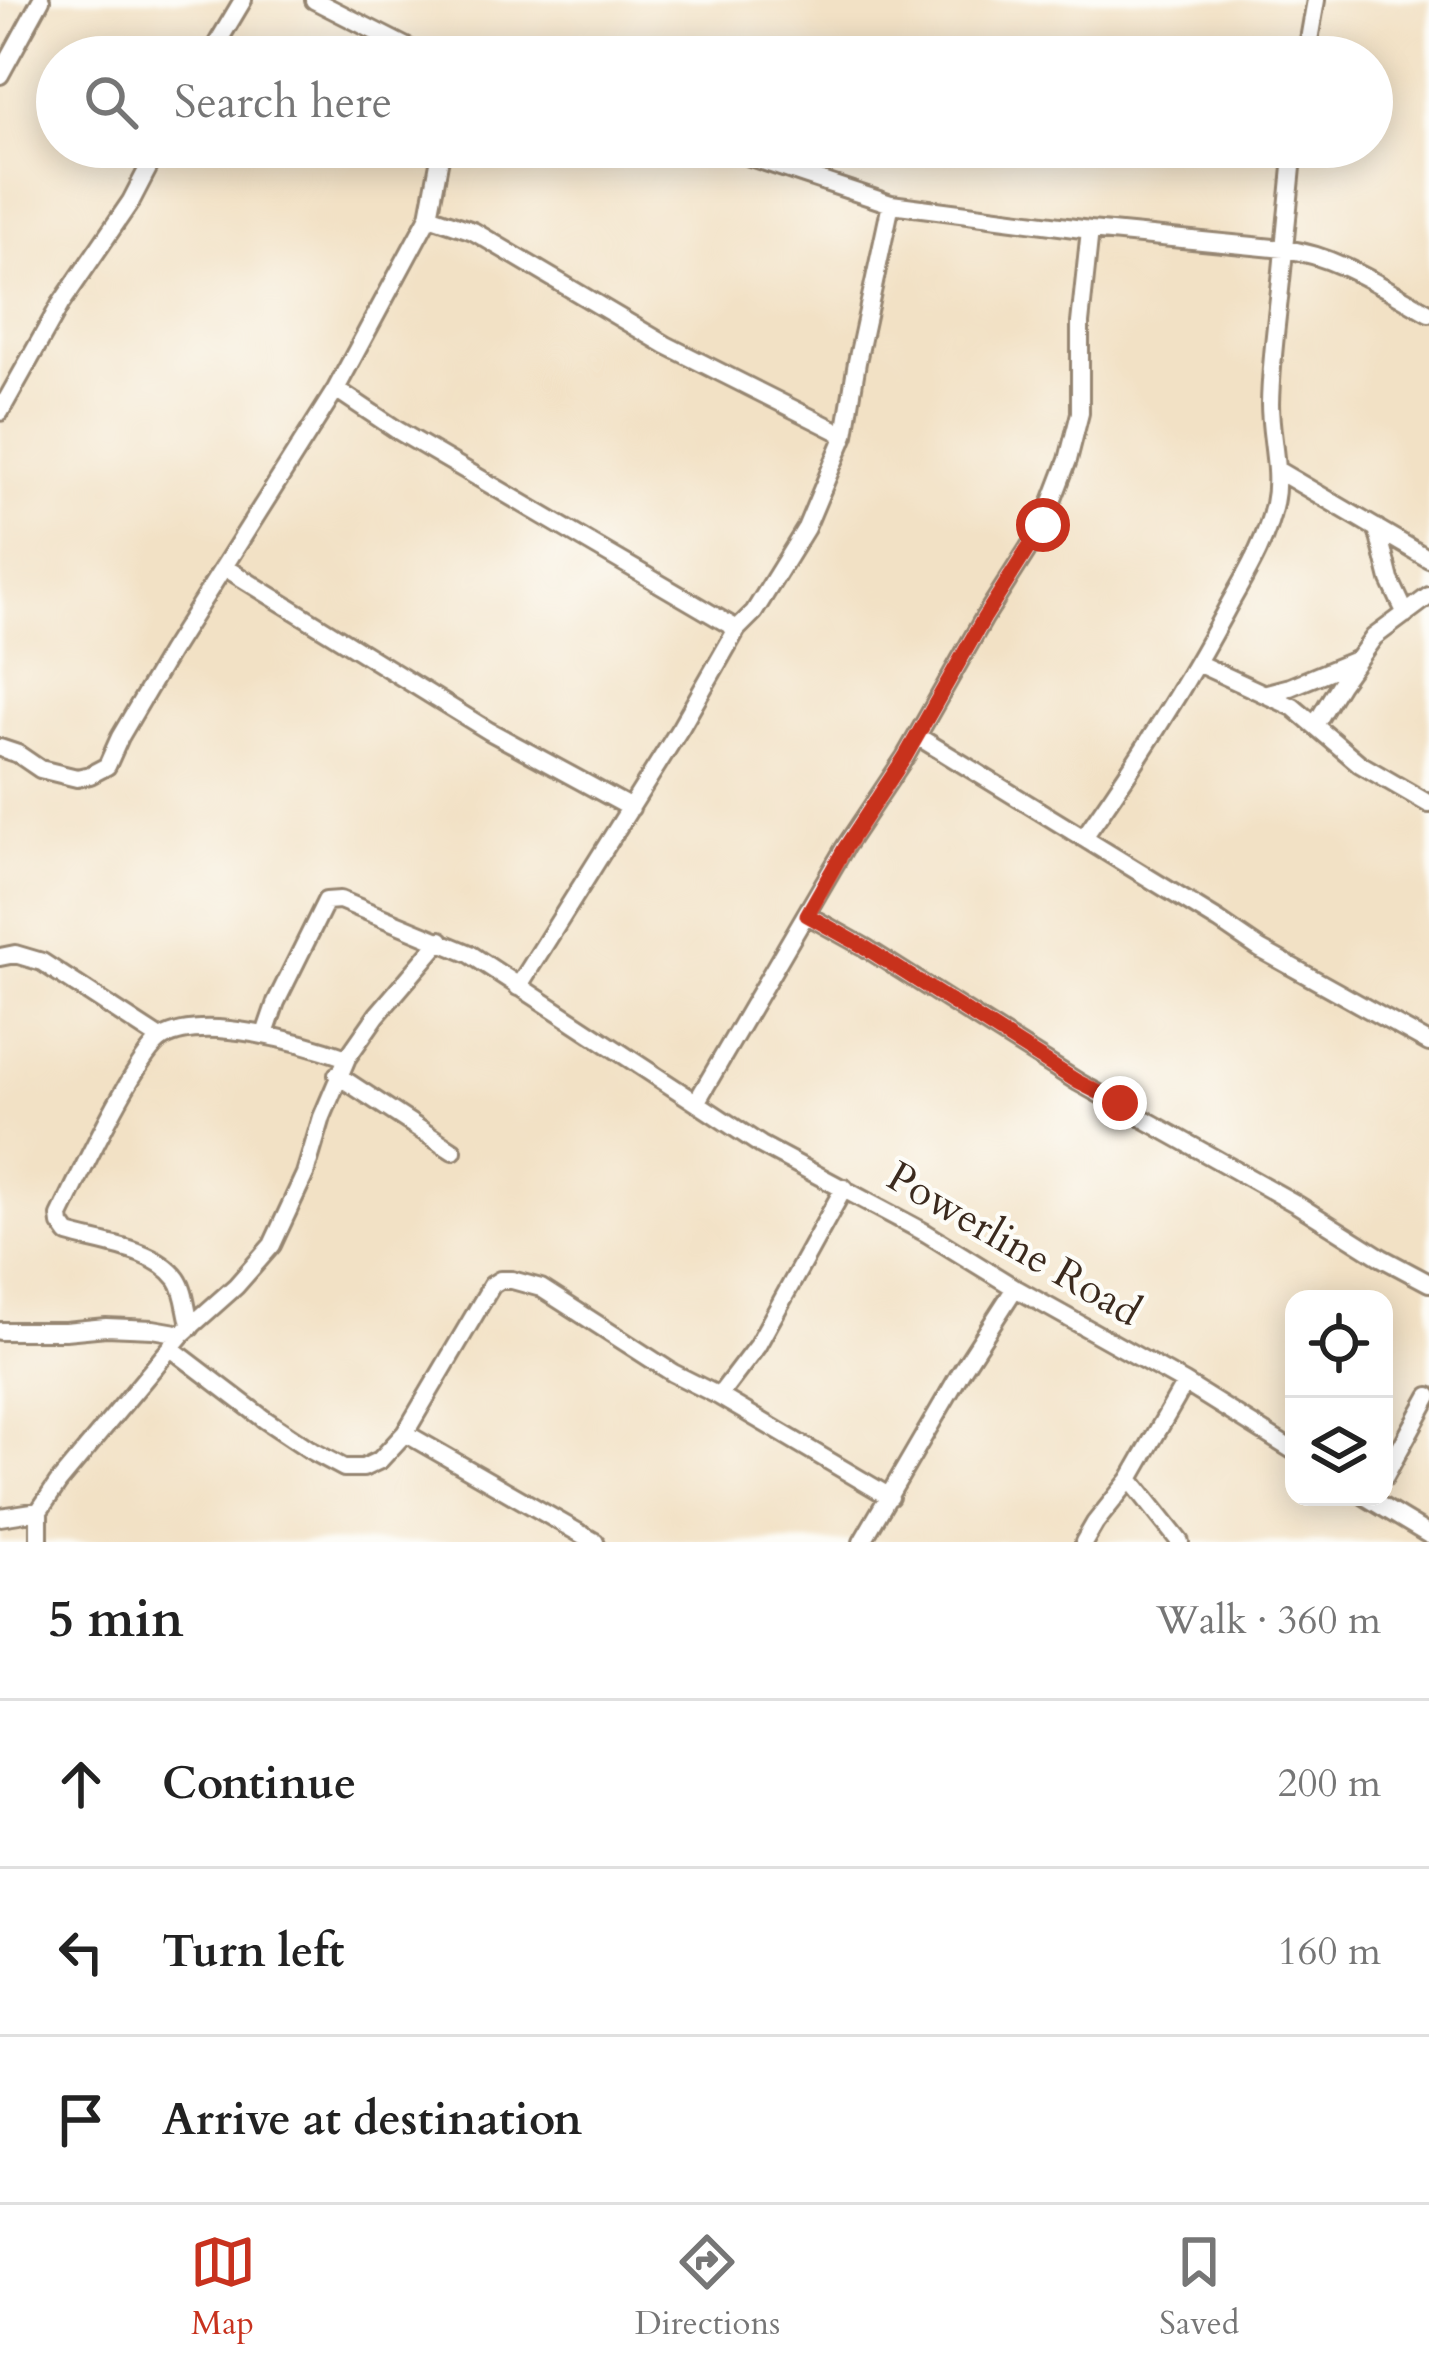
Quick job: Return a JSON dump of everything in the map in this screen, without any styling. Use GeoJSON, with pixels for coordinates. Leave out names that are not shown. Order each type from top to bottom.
{"type":"FeatureCollection","features":[{"type":"Feature","properties":{"kind":"street"},"geometry":{"type":"LineString","coordinates":[[0,75],[40,0]]}},
{"type":"Feature","properties":{"kind":"street"},"geometry":{"type":"LineString","coordinates":[[222,36],[243,0]]}},
{"type":"Feature","properties":{"kind":"street"},"geometry":{"type":"LineString","coordinates":[[314,0],[385,36]]}},
{"type":"Feature","properties":{"kind":"street"},"geometry":{"type":"LineString","coordinates":[[1310,36],[1316,0]]}},
{"type":"Feature","properties":{"kind":"street"},"geometry":{"type":"LineString","coordinates":[[0,412],[60,305],[149,168]]}},
{"type":"Feature","properties":{"kind":"street"},"geometry":{"type":"LineString","coordinates":[[0,748],[40,769],[77,778],[106,766],[146,691],[336,389],[429,216],[438,168]]}},
{"type":"Feature","properties":{"kind":"street"},"geometry":{"type":"LineString","coordinates":[[783,168],[891,204],[1305,251],[1429,313]]}},
{"type":"Feature","properties":{"kind":"street"},"geometry":{"type":"LineString","coordinates":[[1084,838],[1197,662],[1267,532],[1277,470],[1270,400],[1292,168]]}},
{"type":"Feature","properties":{"kind":"street"},"geometry":{"type":"LineString","coordinates":[[518,987],[737,629],[754,612],[806,528],[845,435],[891,204]]}},
{"type":"Feature","properties":{"kind":"street"},"geometry":{"type":"LineString","coordinates":[[429,216],[472,231],[666,345],[845,435]]}},
{"type":"Feature","properties":{"kind":"street"},"geometry":{"type":"LineString","coordinates":[[698,1101],[845,848],[1043,525],[1080,413],[1080,322],[1090,230]]}},
{"type":"Feature","properties":{"kind":"street"},"geometry":{"type":"LineString","coordinates":[[336,389],[397,430],[737,629]]}},
{"type":"Feature","properties":{"kind":"street"},"geometry":{"type":"LineString","coordinates":[[1277,470],[1429,559]]}},
{"type":"Feature","properties":{"kind":"street"},"geometry":{"type":"LineString","coordinates":[[1377,528],[1390,580],[1406,614]]}},
{"type":"Feature","properties":{"kind":"street"},"geometry":{"type":"LineString","coordinates":[[224,567],[489,731],[631,808]]}},
{"type":"Feature","properties":{"kind":"street"},"geometry":{"type":"LineString","coordinates":[[1315,725],[1374,637],[1429,596]]}},
{"type":"Feature","properties":{"kind":"street"},"geometry":{"type":"LineString","coordinates":[[1266,693],[1358,659]]}},
{"type":"Feature","properties":{"kind":"street"},"geometry":{"type":"LineString","coordinates":[[1197,662],[1293,707],[1373,773],[1429,804]]}},
{"type":"Feature","properties":{"kind":"street"},"geometry":{"type":"LineString","coordinates":[[917,736],[1260,949],[1429,1043]]}},
{"type":"Feature","properties":{"kind":"street","name":"Powerline Road"},"geometry":{"type":"LineString","coordinates":[[265,1034],[326,901],[340,899],[470,954],[761,1145],[926,1233],[1285,1445]]}},
{"type":"Feature","properties":{"kind":"street"},"geometry":{"type":"LineString","coordinates":[[807,915],[1078,1082],[1429,1283]]}},
{"type":"Feature","properties":{"kind":"street"},"geometry":{"type":"LineString","coordinates":[[39,1542],[39,1511],[58,1483],[182,1337],[272,1244],[305,1174],[347,1058],[376,1015],[441,940]]}},
{"type":"Feature","properties":{"kind":"street"},"geometry":{"type":"LineString","coordinates":[[0,958],[15,954],[42,962],[160,1039]]}},
{"type":"Feature","properties":{"kind":"street"},"geometry":{"type":"LineString","coordinates":[[182,1337],[182,1290],[172,1274],[130,1249],[68,1234],[61,1224],[60,1216],[133,1075],[160,1039],[183,1032],[265,1034],[347,1058]]}},
{"type":"Feature","properties":{"kind":"street"},"geometry":{"type":"LineString","coordinates":[[338,1075],[453,1151]]}},
{"type":"Feature","properties":{"kind":"street"},"geometry":{"type":"LineString","coordinates":[[719,1396],[757,1346],[844,1188]]}},
{"type":"Feature","properties":{"kind":"street"},"geometry":{"type":"LineString","coordinates":[[0,1331],[106,1327],[153,1329],[182,1337],[264,1419],[344,1468],[363,1468],[380,1460],[405,1433],[489,1289],[500,1280],[512,1280],[541,1288],[673,1373],[890,1497]]}},
{"type":"Feature","properties":{"kind":"street"},"geometry":{"type":"LineString","coordinates":[[862,1542],[1015,1288]]}},
{"type":"Feature","properties":{"kind":"street"},"geometry":{"type":"LineString","coordinates":[[1084,1542],[1130,1479],[1185,1383]]}},
{"type":"Feature","properties":{"kind":"street"},"geometry":{"type":"LineString","coordinates":[[1393,1462],[1429,1396]]}},
{"type":"Feature","properties":{"kind":"street"},"geometry":{"type":"LineString","coordinates":[[405,1433],[595,1542]]}},
{"type":"Feature","properties":{"kind":"street"},"geometry":{"type":"LineString","coordinates":[[1130,1479],[1180,1542]]}},
{"type":"Feature","properties":{"kind":"street"},"geometry":{"type":"LineString","coordinates":[[1383,1506],[1429,1535]]}},
{"type":"Feature","properties":{"kind":"street"},"geometry":{"type":"LineString","coordinates":[[0,1517],[39,1511]]}},
{"type":"Feature","properties":{"kind":"route"},"geometry":{"type":"LineString","coordinates":[[1043,525],[807,915],[1078,1082],[1120,1103]]}}]}
